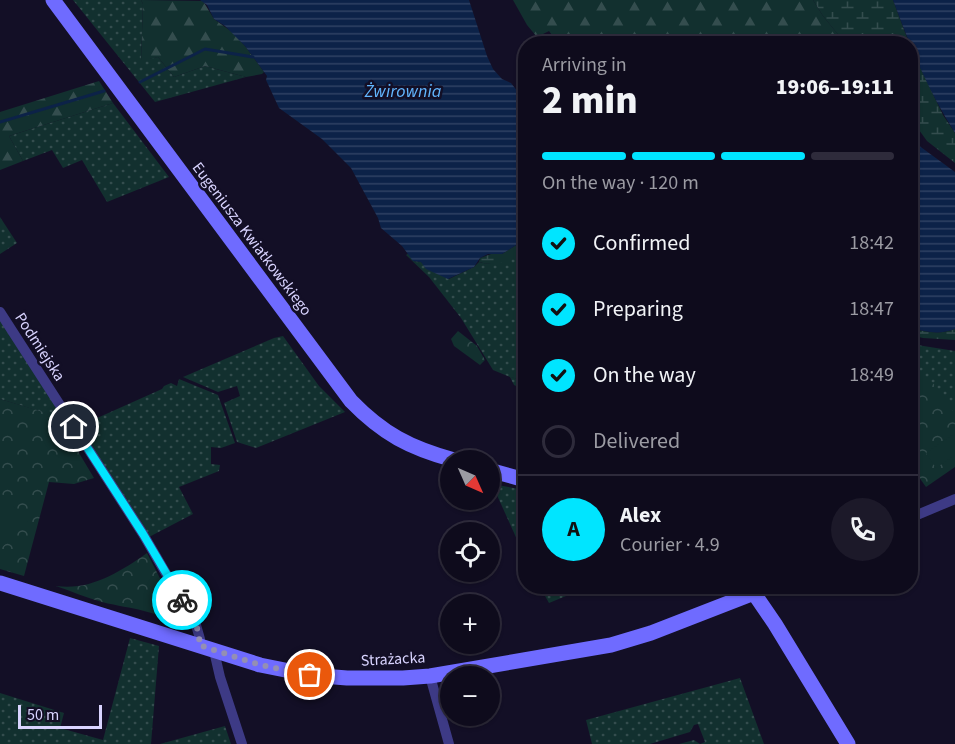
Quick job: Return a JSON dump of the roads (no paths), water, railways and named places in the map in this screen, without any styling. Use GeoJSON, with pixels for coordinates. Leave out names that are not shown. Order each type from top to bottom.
{"type":"FeatureCollection","features":[{"type":"Feature","properties":{"kind":"street","name":"Eugeniusza Kwiatkowskiego"},"geometry":{"type":"LineString","coordinates":[[53,0],[351,400],[395,438],[412,447],[440,456]]}},
{"type":"Feature","properties":{"kind":"street","name":"Podmiejska"},"geometry":{"type":"LineString","coordinates":[[0,312],[143,534],[196,625],[200,639],[199,645]]}},
{"type":"Feature","properties":{"kind":"street"},"geometry":{"type":"LineString","coordinates":[[500,473],[518,478]]}},
{"type":"Feature","properties":{"kind":"street"},"geometry":{"type":"LineString","coordinates":[[918,515],[955,500]]}},
{"type":"Feature","properties":{"kind":"street","name":"Strażacka"},"geometry":{"type":"LineString","coordinates":[[0,583],[260,665],[310,675],[374,679],[430,676],[611,645],[651,633],[743,594]]}},
{"type":"Feature","properties":{"kind":"street"},"geometry":{"type":"LineString","coordinates":[[754,594],[848,744]]}},
{"type":"Feature","properties":{"kind":"street"},"geometry":{"type":"LineString","coordinates":[[214,651],[242,744]]}},
{"type":"Feature","properties":{"kind":"street"},"geometry":{"type":"LineString","coordinates":[[430,676],[449,744]]}},
{"type":"Feature","properties":{"kind":"water","name":"Żwirownia"},"geometry":{"type":"Polygon","coordinates":[[[200,0],[469,0],[493,69],[502,79],[511,83],[518,92],[518,244],[502,254],[488,254],[480,258],[474,267],[448,279],[426,269],[421,262],[413,261],[402,246],[381,228],[351,168],[322,139],[279,108],[266,80],[267,76],[245,46],[225,26],[214,19],[207,5],[200,0]]]}},
{"type":"Feature","properties":{"kind":"water"},"geometry":{"type":"Polygon","coordinates":[[[893,0],[955,0],[955,133],[936,101],[918,63],[918,36],[907,36],[893,0]]]}},
{"type":"Feature","properties":{"kind":"water"},"geometry":{"type":"Polygon","coordinates":[[[918,145],[955,172],[955,329],[928,332],[918,330],[918,145]]]}},
{"type":"Feature","properties":{"kind":"waterway"},"geometry":{"type":"LineString","coordinates":[[140,82],[205,49],[253,57]]}},
{"type":"Feature","properties":{"kind":"waterway"},"geometry":{"type":"LineString","coordinates":[[0,122],[104,91]]}}]}
